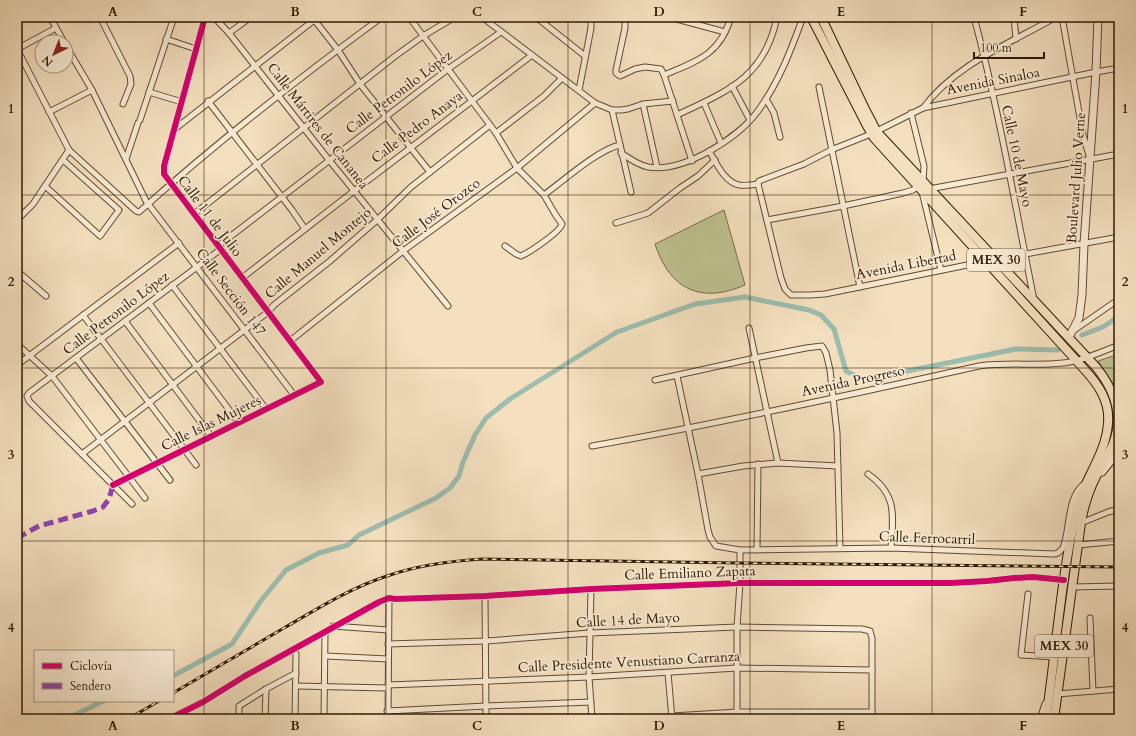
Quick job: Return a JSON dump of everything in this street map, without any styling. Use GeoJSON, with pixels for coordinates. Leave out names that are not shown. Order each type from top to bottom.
{"type":"FeatureCollection","features":[{"type":"Feature","properties":{"kind":"main road","name":"MEX 30"},"geometry":{"type":"LineString","coordinates":[[811,17],[874,133],[1076,359],[1101,390],[1105,400],[1108,417],[1107,433],[1090,483],[1085,504],[1054,692],[1046,719]]}},
{"type":"Feature","properties":{"kind":"main road","name":"MEX 30"},"geometry":{"type":"LineString","coordinates":[[821,17],[864,107],[874,133]]}},
{"type":"Feature","properties":{"kind":"main road","name":"MEX 30"},"geometry":{"type":"LineString","coordinates":[[923,187],[1071,336],[1108,382],[1114,396],[1117,412],[1114,439],[1076,509],[1064,580],[1055,657],[1054,719]]}},
{"type":"Feature","properties":{"kind":"street"},"geometry":{"type":"LineString","coordinates":[[50,17],[59,34]]}},
{"type":"Feature","properties":{"kind":"street"},"geometry":{"type":"LineString","coordinates":[[100,17],[130,76],[131,84],[123,104]]}},
{"type":"Feature","properties":{"kind":"street"},"geometry":{"type":"LineString","coordinates":[[126,159],[174,17]]}},
{"type":"Feature","properties":{"kind":"street","name":"Calle 11 de Julio"},"geometry":{"type":"LineString","coordinates":[[205,17],[164,174],[321,382]]}},
{"type":"Feature","properties":{"kind":"street","name":"Calle Mártires de Cananea"},"geometry":{"type":"LineString","coordinates":[[214,17],[229,33],[377,220],[448,306]]}},
{"type":"Feature","properties":{"kind":"street"},"geometry":{"type":"LineString","coordinates":[[229,33],[251,17]]}},
{"type":"Feature","properties":{"kind":"street"},"geometry":{"type":"LineString","coordinates":[[56,28],[17,49],[69,150],[136,211],[139,212],[171,183],[232,133],[382,17]]}},
{"type":"Feature","properties":{"kind":"street"},"geometry":{"type":"LineString","coordinates":[[409,17],[496,133],[517,168],[544,195],[562,224],[561,228],[522,256],[516,254],[505,246]]}},
{"type":"Feature","properties":{"kind":"street"},"geometry":{"type":"LineString","coordinates":[[194,214],[423,36],[454,17]]}},
{"type":"Feature","properties":{"kind":"street"},"geometry":{"type":"LineString","coordinates":[[482,17],[595,103],[612,110],[628,109],[643,104],[673,101]]}},
{"type":"Feature","properties":{"kind":"street"},"geometry":{"type":"LineString","coordinates":[[536,17],[585,56]]}},
{"type":"Feature","properties":{"kind":"street"},"geometry":{"type":"LineString","coordinates":[[625,17],[624,36],[616,70],[617,75],[620,76],[635,69],[645,67],[661,69],[692,161]]}},
{"type":"Feature","properties":{"kind":"street"},"geometry":{"type":"LineString","coordinates":[[670,17],[725,32]]}},
{"type":"Feature","properties":{"kind":"street"},"geometry":{"type":"LineString","coordinates":[[664,75],[706,56],[713,50],[725,32],[731,17]]}},
{"type":"Feature","properties":{"kind":"street"},"geometry":{"type":"LineString","coordinates":[[677,115],[704,103],[750,73],[760,61],[775,28],[777,17]]}},
{"type":"Feature","properties":{"kind":"street"},"geometry":{"type":"LineString","coordinates":[[621,153],[640,165],[657,167],[676,165],[692,161],[721,143],[750,120],[766,99],[786,60],[803,17]]}},
{"type":"Feature","properties":{"kind":"street","name":"Calle 10 de Mayo"},"geometry":{"type":"LineString","coordinates":[[974,17],[984,56],[1034,300]]}},
{"type":"Feature","properties":{"kind":"street"},"geometry":{"type":"LineString","coordinates":[[1014,17],[1016,39]]}},
{"type":"Feature","properties":{"kind":"street"},"geometry":{"type":"LineString","coordinates":[[923,108],[936,91],[984,56],[1056,17]]}},
{"type":"Feature","properties":{"kind":"street"},"geometry":{"type":"LineString","coordinates":[[1062,17],[1083,135],[1091,159]]}},
{"type":"Feature","properties":{"kind":"street","name":"Boulevard Julio Verne"},"geometry":{"type":"LineString","coordinates":[[1071,336],[1079,318],[1081,307],[1084,244],[1091,159],[1098,17]]}},
{"type":"Feature","properties":{"kind":"street"},"geometry":{"type":"LineString","coordinates":[[175,128],[315,18],[360,84],[430,172]]}},
{"type":"Feature","properties":{"kind":"street"},"geometry":{"type":"LineString","coordinates":[[578,90],[585,56],[590,18]]}},
{"type":"Feature","properties":{"kind":"street","name":"Calle Petronilo López"},"geometry":{"type":"LineString","coordinates":[[82,454],[27,399],[29,393],[197,267],[219,247],[386,116],[448,69],[502,32]]}},
{"type":"Feature","properties":{"kind":"street"},"geometry":{"type":"LineString","coordinates":[[166,39],[196,49]]}},
{"type":"Feature","properties":{"kind":"street","name":"Calle Pedro Anaya"},"geometry":{"type":"LineString","coordinates":[[242,278],[410,147],[532,55]]}},
{"type":"Feature","properties":{"kind":"street"},"geometry":{"type":"LineString","coordinates":[[49,112],[92,90],[74,60]]}},
{"type":"Feature","properties":{"kind":"street","name":"Avenida Sinaloa"},"geometry":{"type":"LineString","coordinates":[[758,184],[759,181],[764,178],[804,164],[831,150],[874,133],[923,108],[1119,68]]}},
{"type":"Feature","properties":{"kind":"street"},"geometry":{"type":"LineString","coordinates":[[496,133],[544,96],[562,78]]}},
{"type":"Feature","properties":{"kind":"street"},"geometry":{"type":"LineString","coordinates":[[732,86],[750,120]]}},
{"type":"Feature","properties":{"kind":"street"},"geometry":{"type":"LineString","coordinates":[[819,87],[860,287]]}},
{"type":"Feature","properties":{"kind":"street","name":"Calle Sección 147"},"geometry":{"type":"LineString","coordinates":[[92,90],[146,200],[294,395]]}},
{"type":"Feature","properties":{"kind":"street"},"geometry":{"type":"LineString","coordinates":[[149,92],[182,102]]}},
{"type":"Feature","properties":{"kind":"street"},"geometry":{"type":"LineString","coordinates":[[766,99],[774,113],[780,137]]}},
{"type":"Feature","properties":{"kind":"street"},"geometry":{"type":"LineString","coordinates":[[208,101],[305,229]]}},
{"type":"Feature","properties":{"kind":"street","name":"Calle José Orozco"},"geometry":{"type":"LineString","coordinates":[[290,341],[403,251],[517,168],[595,103]]}},
{"type":"Feature","properties":{"kind":"street"},"geometry":{"type":"LineString","coordinates":[[704,103],[721,143]]}},
{"type":"Feature","properties":{"kind":"street"},"geometry":{"type":"LineString","coordinates":[[643,104],[657,167]]}},
{"type":"Feature","properties":{"kind":"street"},"geometry":{"type":"LineString","coordinates":[[612,110],[631,192]]}},
{"type":"Feature","properties":{"kind":"street"},"geometry":{"type":"LineString","coordinates":[[911,113],[924,166],[922,198],[941,270]]}},
{"type":"Feature","properties":{"kind":"street","name":"Calle Manuel Montejo"},"geometry":{"type":"LineString","coordinates":[[82,454],[268,312],[273,306],[330,261],[377,220],[411,187],[490,125]]}},
{"type":"Feature","properties":{"kind":"street"},"geometry":{"type":"LineString","coordinates":[[544,195],[609,148],[620,145]]}},
{"type":"Feature","properties":{"kind":"street"},"geometry":{"type":"LineString","coordinates":[[17,220],[33,204],[69,150]]}},
{"type":"Feature","properties":{"kind":"street"},"geometry":{"type":"LineString","coordinates":[[709,151],[722,172],[732,182],[739,185],[758,184],[767,220],[843,206],[903,193],[923,187],[1009,174],[1119,154]]}},
{"type":"Feature","properties":{"kind":"street"},"geometry":{"type":"LineString","coordinates":[[45,186],[100,236],[119,210],[63,160]]}},
{"type":"Feature","properties":{"kind":"street"},"geometry":{"type":"LineString","coordinates":[[616,223],[648,213],[698,176],[715,160]]}},
{"type":"Feature","properties":{"kind":"street","name":"Avenida Libertad"},"geometry":{"type":"LineString","coordinates":[[767,220],[781,278],[785,289],[791,295],[825,294],[987,261],[1119,237]]}},
{"type":"Feature","properties":{"kind":"street"},"geometry":{"type":"LineString","coordinates":[[17,365],[179,243]]}},
{"type":"Feature","properties":{"kind":"street"},"geometry":{"type":"LineString","coordinates":[[17,271],[46,296]]}},
{"type":"Feature","properties":{"kind":"street"},"geometry":{"type":"LineString","coordinates":[[172,285],[266,409]]}},
{"type":"Feature","properties":{"kind":"street"},"geometry":{"type":"LineString","coordinates":[[1071,336],[1119,299]]}},
{"type":"Feature","properties":{"kind":"street"},"geometry":{"type":"LineString","coordinates":[[149,303],[239,423]]}},
{"type":"Feature","properties":{"kind":"street"},"geometry":{"type":"LineString","coordinates":[[83,315],[196,465]]}},
{"type":"Feature","properties":{"kind":"street"},"geometry":{"type":"LineString","coordinates":[[125,321],[211,436]]}},
{"type":"Feature","properties":{"kind":"street"},"geometry":{"type":"LineString","coordinates":[[749,328],[778,463]]}},
{"type":"Feature","properties":{"kind":"street"},"geometry":{"type":"LineString","coordinates":[[17,344],[52,376],[146,498]]}},
{"type":"Feature","properties":{"kind":"street","name":"Avenida Progreso"},"geometry":{"type":"LineString","coordinates":[[592,446],[688,429],[996,363],[1063,363],[1119,345]]}},
{"type":"Feature","properties":{"kind":"street"},"geometry":{"type":"LineString","coordinates":[[655,380],[755,358],[822,346],[826,353],[830,370],[837,433],[840,548]]}},
{"type":"Feature","properties":{"kind":"street"},"geometry":{"type":"LineString","coordinates":[[76,358],[170,480]]}},
{"type":"Feature","properties":{"kind":"street"},"geometry":{"type":"LineString","coordinates":[[677,376],[698,474],[758,464],[778,463],[838,466]]}},
{"type":"Feature","properties":{"kind":"street","name":"Calle Islas Mujeres"},"geometry":{"type":"LineString","coordinates":[[113,485],[321,382]]}},
{"type":"Feature","properties":{"kind":"street"},"geometry":{"type":"LineString","coordinates":[[1090,483],[1119,451]]}},
{"type":"Feature","properties":{"kind":"street"},"geometry":{"type":"LineString","coordinates":[[82,454],[132,504]]}},
{"type":"Feature","properties":{"kind":"street"},"geometry":{"type":"LineString","coordinates":[[757,550],[758,464]]}},
{"type":"Feature","properties":{"kind":"street","name":"Calle Ferrocarril"},"geometry":{"type":"LineString","coordinates":[[698,474],[710,537],[716,546],[740,550],[891,548],[1048,554],[1058,553],[1065,544],[1076,493],[1079,488],[1090,483]]}},
{"type":"Feature","properties":{"kind":"street"},"geometry":{"type":"LineString","coordinates":[[868,474],[882,485],[891,502],[891,548]]}},
{"type":"Feature","properties":{"kind":"street"},"geometry":{"type":"LineString","coordinates":[[1081,523],[1119,509]]}},
{"type":"Feature","properties":{"kind":"street"},"geometry":{"type":"LineString","coordinates":[[1078,544],[1119,541]]}},
{"type":"Feature","properties":{"kind":"street"},"geometry":{"type":"LineString","coordinates":[[738,719],[737,627],[740,583],[740,550]]}},
{"type":"Feature","properties":{"kind":"street","name":"Calle Emiliano Zapata"},"geometry":{"type":"LineString","coordinates":[[168,719],[203,702],[245,676],[325,632],[333,626],[379,602],[390,598],[485,596],[591,589],[740,583],[951,583],[1014,578],[1064,580]]}},
{"type":"Feature","properties":{"kind":"street"},"geometry":{"type":"LineString","coordinates":[[1072,587],[1119,586]]}},
{"type":"Feature","properties":{"kind":"street"},"geometry":{"type":"LineString","coordinates":[[591,589],[589,677],[592,719]]}},
{"type":"Feature","properties":{"kind":"street"},"geometry":{"type":"LineString","coordinates":[[1028,594],[1021,655],[1055,657]]}},
{"type":"Feature","properties":{"kind":"street"},"geometry":{"type":"LineString","coordinates":[[485,596],[486,719]]}},
{"type":"Feature","properties":{"kind":"street"},"geometry":{"type":"LineString","coordinates":[[388,719],[388,630],[390,598]]}},
{"type":"Feature","properties":{"kind":"street"},"geometry":{"type":"LineString","coordinates":[[1090,618],[1093,691]]}},
{"type":"Feature","properties":{"kind":"street"},"geometry":{"type":"LineString","coordinates":[[333,626],[388,630]]}},
{"type":"Feature","properties":{"kind":"street","name":"Calle 14 de Mayo"},"geometry":{"type":"LineString","coordinates":[[388,644],[486,641],[590,633],[737,627],[855,628],[870,631],[872,638],[872,670]]}},
{"type":"Feature","properties":{"kind":"street"},"geometry":{"type":"LineString","coordinates":[[325,632],[326,656],[324,719],[343,719]]}},
{"type":"Feature","properties":{"kind":"street"},"geometry":{"type":"LineString","coordinates":[[294,719],[296,654]]}},
{"type":"Feature","properties":{"kind":"street"},"geometry":{"type":"LineString","coordinates":[[326,656],[388,659]]}},
{"type":"Feature","properties":{"kind":"street","name":"Calle Presidente Venustiano Carranza"},"geometry":{"type":"LineString","coordinates":[[296,686],[388,687],[668,673],[737,668],[872,670]]}},
{"type":"Feature","properties":{"kind":"street"},"geometry":{"type":"LineString","coordinates":[[872,670],[872,719]]}},
{"type":"Feature","properties":{"kind":"street"},"geometry":{"type":"LineString","coordinates":[[239,719],[239,706],[296,673]]}},
{"type":"Feature","properties":{"kind":"street"},"geometry":{"type":"LineString","coordinates":[[668,673],[672,718],[738,712],[872,712]]}},
{"type":"Feature","properties":{"kind":"street"},"geometry":{"type":"LineString","coordinates":[[265,719],[266,689]]}},
{"type":"Feature","properties":{"kind":"street"},"geometry":{"type":"LineString","coordinates":[[1041,719],[1054,692],[1119,690]]}},
{"type":"Feature","properties":{"kind":"street"},"geometry":{"type":"LineString","coordinates":[[387,711],[591,702]]}},
{"type":"Feature","properties":{"kind":"green space"},"geometry":{"type":"Polygon","coordinates":[[[724,210],[745,285],[729,291],[714,293],[701,293],[689,289],[678,282],[669,272],[661,260],[655,244],[724,210]]]}},
{"type":"Feature","properties":{"kind":"green space"},"geometry":{"type":"Polygon","coordinates":[[[1119,354],[1119,395],[1098,361],[1119,354]]]}},
{"type":"Feature","properties":{"kind":"waterway"},"geometry":{"type":"LineString","coordinates":[[174,675],[232,644],[260,602],[286,570],[319,553],[348,545],[359,535],[436,498],[450,488],[459,476],[463,462],[475,435],[486,418],[510,399],[617,332],[695,304],[745,297],[809,310],[821,315],[834,329],[846,371],[863,380],[1016,349],[1058,350]]}},
{"type":"Feature","properties":{"kind":"waterway"},"geometry":{"type":"LineString","coordinates":[[1082,335],[1103,327],[1119,316]]}},
{"type":"Feature","properties":{"kind":"waterway"},"geometry":{"type":"LineString","coordinates":[[67,719],[101,702]]}},
{"type":"Feature","properties":{"kind":"railway"},"geometry":{"type":"LineString","coordinates":[[174,692],[334,599],[373,581],[399,572],[446,562],[483,559],[1119,567]]}},
{"type":"Feature","properties":{"kind":"railway"},"geometry":{"type":"LineString","coordinates":[[128,719],[157,702]]}},
{"type":"Feature","properties":{"kind":"marked path"},"geometry":{"type":"LineString","coordinates":[[17,538],[39,526],[103,507],[109,499],[113,485]]}},
{"type":"Feature","properties":{"kind":"cycle path"},"geometry":{"type":"LineString","coordinates":[[113,485],[321,382],[164,174],[164,166],[205,17]]}},
{"type":"Feature","properties":{"kind":"cycle path"},"geometry":{"type":"LineString","coordinates":[[169,719],[203,702],[245,676],[379,602],[389,598],[485,596],[591,589],[740,583],[951,583],[1033,577],[1064,580]]}}]}
